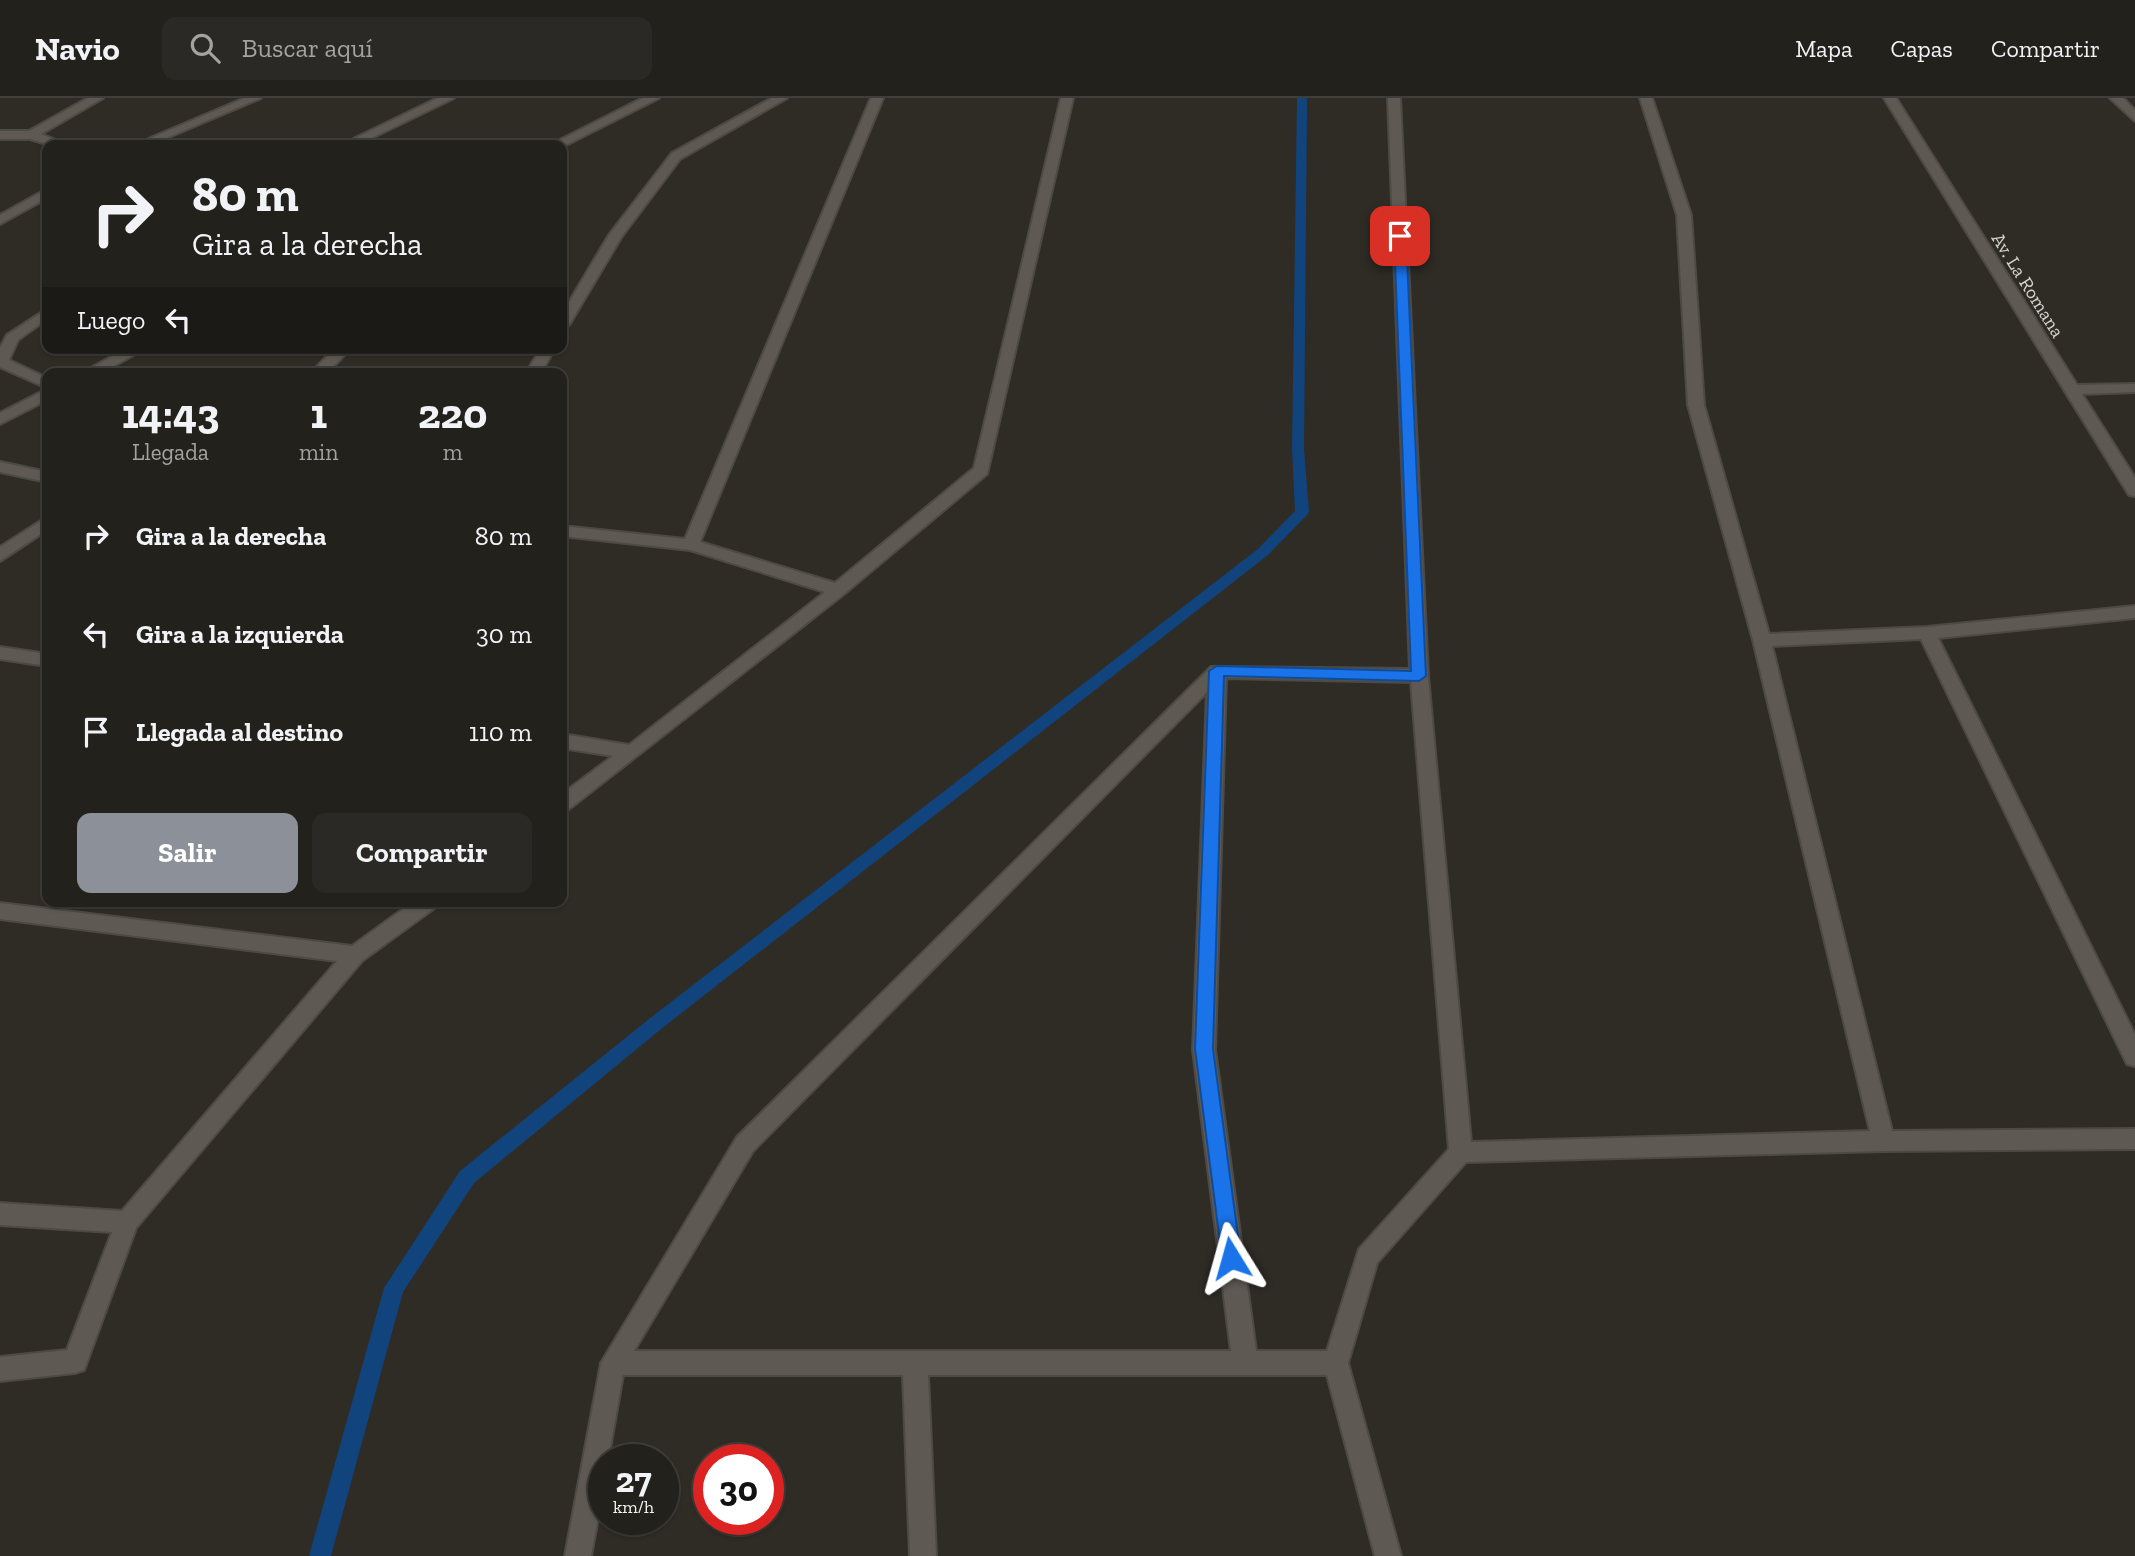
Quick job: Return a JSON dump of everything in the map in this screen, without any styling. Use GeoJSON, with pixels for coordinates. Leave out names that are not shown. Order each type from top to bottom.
{"type":"FeatureCollection","features":[{"type":"Feature","properties":{"kind":"street"},"geometry":{"type":"LineString","coordinates":[[31,135],[97,98]]}},
{"type":"Feature","properties":{"kind":"street"},"geometry":{"type":"LineString","coordinates":[[152,140],[255,98]]}},
{"type":"Feature","properties":{"kind":"street"},"geometry":{"type":"LineString","coordinates":[[358,140],[448,98]]}},
{"type":"Feature","properties":{"kind":"street"},"geometry":{"type":"LineString","coordinates":[[566,140],[653,98]]}},
{"type":"Feature","properties":{"kind":"street"},"geometry":{"type":"LineString","coordinates":[[567,317],[616,235],[676,156],[781,98]]}},
{"type":"Feature","properties":{"kind":"street"},"geometry":{"type":"LineString","coordinates":[[691,545],[877,98]]}},
{"type":"Feature","properties":{"kind":"street"},"geometry":{"type":"LineString","coordinates":[[567,800],[838,590],[981,470],[1067,98]]}},
{"type":"Feature","properties":{"kind":"street"},"geometry":{"type":"LineString","coordinates":[[1394,98],[1419,676],[1461,1152]]}},
{"type":"Feature","properties":{"kind":"street"},"geometry":{"type":"LineString","coordinates":[[1646,98],[1684,215],[1696,405],[1762,640],[1882,1141]]}},
{"type":"Feature","properties":{"kind":"street","name":"Av. La Romana"},"geometry":{"type":"LineString","coordinates":[[1890,98],[2135,491]]}},
{"type":"Feature","properties":{"kind":"street"},"geometry":{"type":"LineString","coordinates":[[2116,98],[2135,117]]}},
{"type":"Feature","properties":{"kind":"street"},"geometry":{"type":"LineString","coordinates":[[0,135],[31,135],[46,140]]}},
{"type":"Feature","properties":{"kind":"street"},"geometry":{"type":"LineString","coordinates":[[0,219],[42,196]]}},
{"type":"Feature","properties":{"kind":"street"},"geometry":{"type":"LineString","coordinates":[[42,317],[12,338],[1,362],[42,382]]}},
{"type":"Feature","properties":{"kind":"street"},"geometry":{"type":"LineString","coordinates":[[99,368],[127,354]]}},
{"type":"Feature","properties":{"kind":"street"},"geometry":{"type":"LineString","coordinates":[[323,368],[338,354]]}},
{"type":"Feature","properties":{"kind":"street"},"geometry":{"type":"LineString","coordinates":[[2070,390],[2135,388]]}},
{"type":"Feature","properties":{"kind":"street"},"geometry":{"type":"LineString","coordinates":[[0,419],[42,397]]}},
{"type":"Feature","properties":{"kind":"street"},"geometry":{"type":"LineString","coordinates":[[0,467],[42,476]]}},
{"type":"Feature","properties":{"kind":"street"},"geometry":{"type":"LineString","coordinates":[[0,555],[42,526]]}},
{"type":"Feature","properties":{"kind":"street"},"geometry":{"type":"LineString","coordinates":[[567,532],[691,545],[838,590]]}},
{"type":"Feature","properties":{"kind":"street"},"geometry":{"type":"LineString","coordinates":[[1762,640],[1927,633],[2135,612]]}},
{"type":"Feature","properties":{"kind":"street"},"geometry":{"type":"LineString","coordinates":[[1927,633],[2135,1057]]}},
{"type":"Feature","properties":{"kind":"street"},"geometry":{"type":"LineString","coordinates":[[0,653],[42,659]]}},
{"type":"Feature","properties":{"kind":"street"},"geometry":{"type":"LineString","coordinates":[[578,1556],[613,1363],[745,1144],[1217,671],[1419,676]]}},
{"type":"Feature","properties":{"kind":"street"},"geometry":{"type":"LineString","coordinates":[[1217,671],[1204,1049],[1245,1363]]}},
{"type":"Feature","properties":{"kind":"street"},"geometry":{"type":"LineString","coordinates":[[567,742],[632,752]]}},
{"type":"Feature","properties":{"kind":"street"},"geometry":{"type":"LineString","coordinates":[[0,1369],[75,1361],[127,1222],[355,956],[421,907]]}},
{"type":"Feature","properties":{"kind":"street"},"geometry":{"type":"LineString","coordinates":[[0,911],[355,956]]}},
{"type":"Feature","properties":{"kind":"street"},"geometry":{"type":"LineString","coordinates":[[1388,1556],[1336,1363],[1367,1257],[1461,1152],[1882,1141],[2135,1139]]}},
{"type":"Feature","properties":{"kind":"street"},"geometry":{"type":"LineString","coordinates":[[0,1214],[127,1222]]}},
{"type":"Feature","properties":{"kind":"street"},"geometry":{"type":"LineString","coordinates":[[915,1362],[923,1556]]}},
{"type":"Feature","properties":{"kind":"street"},"geometry":{"type":"LineString","coordinates":[[613,1363],[1336,1363]]}},
{"type":"Feature","properties":{"kind":"waterway"},"geometry":{"type":"LineString","coordinates":[[320,1556],[394,1288],[467,1177],[655,1024],[1263,552],[1302,512],[1298,449],[1302,98]]}},
{"type":"Feature","properties":{"kind":"route"},"geometry":{"type":"LineString","coordinates":[[1231,1258],[1204,1049],[1217,671],[1419,676],[1400,236]]}}]}
